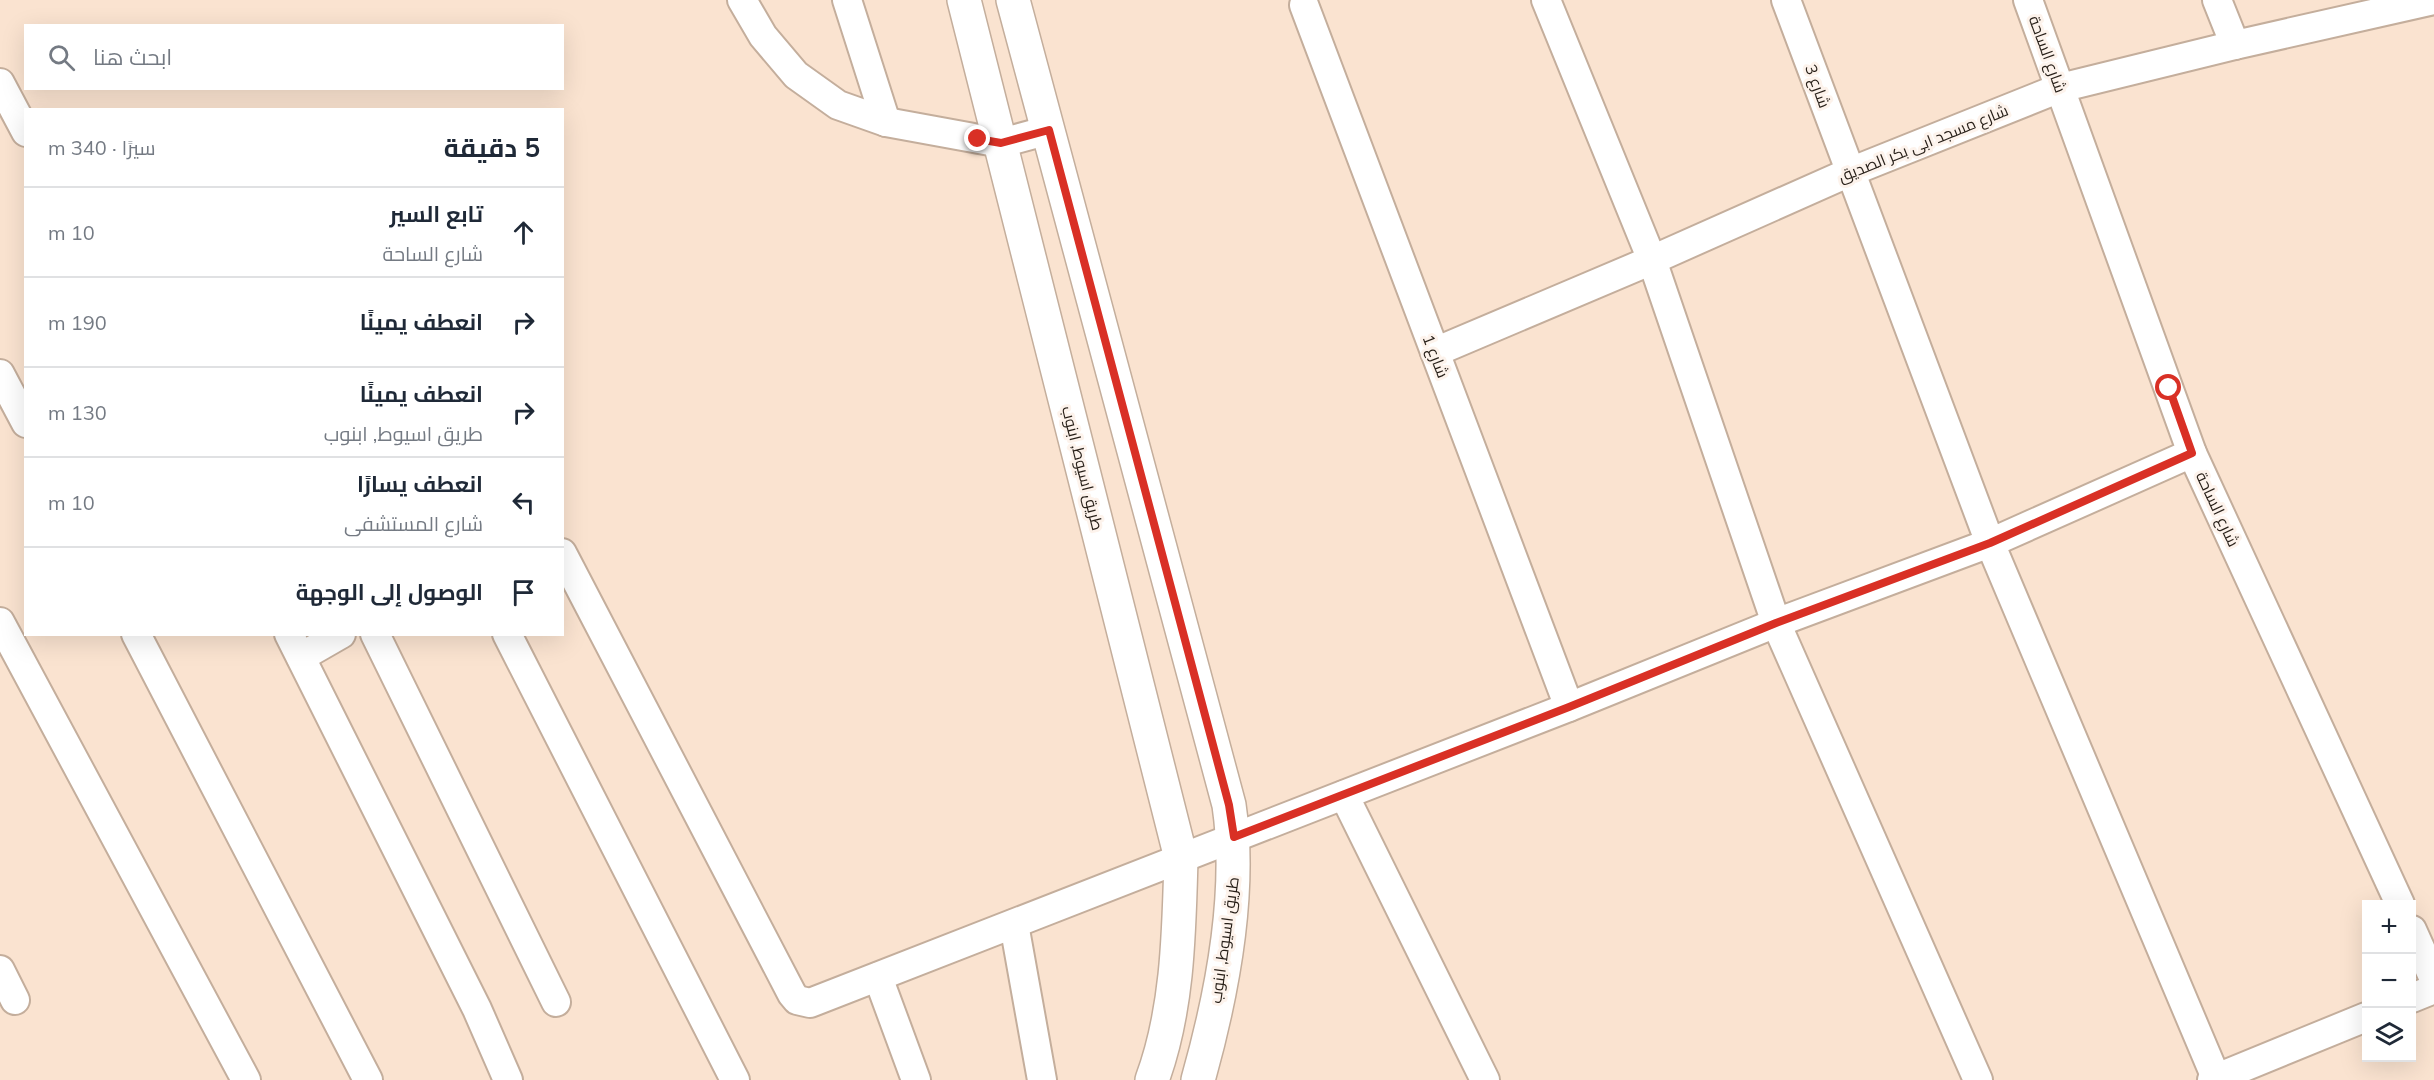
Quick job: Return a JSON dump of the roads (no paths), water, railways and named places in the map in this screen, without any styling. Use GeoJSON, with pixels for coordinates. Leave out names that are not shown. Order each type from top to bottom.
{"type":"FeatureCollection","features":[{"type":"Feature","properties":{"kind":"main road","name":"طريق اسيوط, ابنوب"},"geometry":{"type":"LineString","coordinates":[[964,0],[1181,858],[1178,964],[1159,1063],[1152,1080]]}},
{"type":"Feature","properties":{"kind":"main road","name":"طريق اسيوط, ابنوب"},"geometry":{"type":"LineString","coordinates":[[1013,0],[1229,805],[1234,837],[1235,875],[1226,949],[1206,1053],[1198,1080]]}},
{"type":"Feature","properties":{"kind":"street"},"geometry":{"type":"LineString","coordinates":[[742,0],[763,36],[796,75],[838,105],[886,122],[1001,143],[1049,130]]}},
{"type":"Feature","properties":{"kind":"street"},"geometry":{"type":"LineString","coordinates":[[847,0],[886,122]]}},
{"type":"Feature","properties":{"kind":"street"},"geometry":{"type":"LineString","coordinates":[[1546,0],[1652,260],[1776,623],[1978,1080]]}},
{"type":"Feature","properties":{"kind":"street","name":"شارع 3"},"geometry":{"type":"LineString","coordinates":[[1786,0],[1990,543],[2214,1079]]}},
{"type":"Feature","properties":{"kind":"street","name":"شارع الساحة"},"geometry":{"type":"LineString","coordinates":[[2028,0],[2192,453],[2398,900]]}},
{"type":"Feature","properties":{"kind":"street"},"geometry":{"type":"LineString","coordinates":[[2217,0],[2235,45]]}},
{"type":"Feature","properties":{"kind":"street","name":"شارع مسجد ابى بكر الصديق"},"geometry":{"type":"LineString","coordinates":[[1435,352],[1652,260],[1850,172],[2060,88],[2379,7],[2434,0]]}},
{"type":"Feature","properties":{"kind":"street","name":"شارع 1"},"geometry":{"type":"LineString","coordinates":[[1304,5],[1569,707]]}},
{"type":"Feature","properties":{"kind":"street"},"geometry":{"type":"LineString","coordinates":[[0,83],[24,128]]}},
{"type":"Feature","properties":{"kind":"street"},"geometry":{"type":"LineString","coordinates":[[0,374],[24,419]]}},
{"type":"Feature","properties":{"kind":"street"},"geometry":{"type":"LineString","coordinates":[[564,557],[792,994],[797,1000],[810,1003],[1569,707],[1776,623],[1990,543],[2192,453]]}},
{"type":"Feature","properties":{"kind":"street"},"geometry":{"type":"LineString","coordinates":[[0,622],[246,1080]]}},
{"type":"Feature","properties":{"kind":"street"},"geometry":{"type":"LineString","coordinates":[[137,636],[368,1080]]}},
{"type":"Feature","properties":{"kind":"street"},"geometry":{"type":"LineString","coordinates":[[333,636],[295,646],[477,1009],[508,1080]]}},
{"type":"Feature","properties":{"kind":"street"},"geometry":{"type":"LineString","coordinates":[[376,636],[556,1002]]}},
{"type":"Feature","properties":{"kind":"street"},"geometry":{"type":"LineString","coordinates":[[508,636],[735,1080]]}},
{"type":"Feature","properties":{"kind":"street"},"geometry":{"type":"LineString","coordinates":[[1344,795],[1485,1080]]}},
{"type":"Feature","properties":{"kind":"street"},"geometry":{"type":"LineString","coordinates":[[1014,924],[1042,1080]]}},
{"type":"Feature","properties":{"kind":"street"},"geometry":{"type":"LineString","coordinates":[[2416,939],[2434,979]]}},
{"type":"Feature","properties":{"kind":"street"},"geometry":{"type":"LineString","coordinates":[[0,970],[15,1000]]}},
{"type":"Feature","properties":{"kind":"street"},"geometry":{"type":"LineString","coordinates":[[878,977],[916,1080]]}},
{"type":"Feature","properties":{"kind":"street"},"geometry":{"type":"LineString","coordinates":[[2416,996],[2434,989]]}},
{"type":"Feature","properties":{"kind":"street"},"geometry":{"type":"LineString","coordinates":[[2214,1079],[2362,1019]]}}]}
